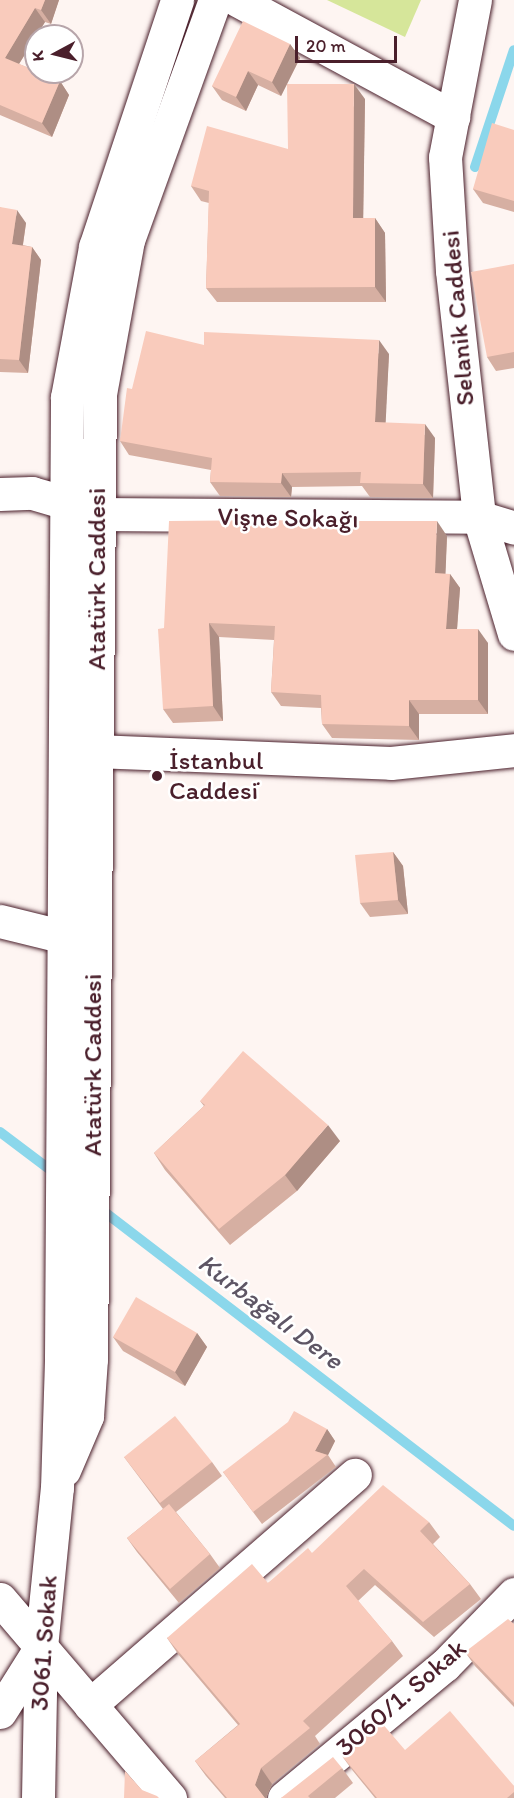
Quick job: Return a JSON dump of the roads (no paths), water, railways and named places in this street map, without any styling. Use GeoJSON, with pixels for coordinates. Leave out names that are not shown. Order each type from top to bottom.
{"type":"FeatureCollection","features":[{"type":"Feature","properties":{"kind":"main road","name":"Atatürk Caddesi"},"geometry":{"type":"LineString","coordinates":[[57,1488],[87,1416],[92,1229],[92,1176],[79,941],[63,502],[72,353],[95,247],[177,0]]}},
{"type":"Feature","properties":{"kind":"main road","name":"Atatürk Caddesi"},"geometry":{"type":"LineString","coordinates":[[57,1488],[62,1153],[95,750],[100,393],[128,240],[214,0]]}},
{"type":"Feature","properties":{"kind":"main road"},"geometry":{"type":"LineString","coordinates":[[237,0],[453,117]]}},
{"type":"Feature","properties":{"kind":"main road","name":"Selanik Caddesi"},"geometry":{"type":"LineString","coordinates":[[475,0],[446,157],[452,272],[479,517],[514,634]]}},
{"type":"Feature","properties":{"kind":"main road","name":"Atatürk Caddesi"},"geometry":{"type":"LineString","coordinates":[[2,483],[63,502]]}},
{"type":"Feature","properties":{"kind":"main road","name":"Vişne Sokağı"},"geometry":{"type":"LineString","coordinates":[[63,502],[97,514],[479,517],[514,528]]}},
{"type":"Feature","properties":{"kind":"main road"},"geometry":{"type":"LineString","coordinates":[[95,750],[391,763],[514,750]]}},
{"type":"Feature","properties":{"kind":"main road"},"geometry":{"type":"LineString","coordinates":[[0,921],[79,941]]}},
{"type":"Feature","properties":{"kind":"main road"},"geometry":{"type":"LineString","coordinates":[[90,1705],[355,1475]]}},
{"type":"Feature","properties":{"kind":"main road","name":"3061. Sokak"},"geometry":{"type":"LineString","coordinates":[[38,1798],[41,1647],[57,1488]]}},
{"type":"Feature","properties":{"kind":"main road","name":"3060/1. Sokak"},"geometry":{"type":"LineString","coordinates":[[284,1798],[445,1665],[514,1594]]}},
{"type":"Feature","properties":{"kind":"main road"},"geometry":{"type":"LineString","coordinates":[[0,1599],[170,1798]]}},
{"type":"Feature","properties":{"kind":"main road"},"geometry":{"type":"LineString","coordinates":[[0,1712],[41,1647]]}},
{"type":"Feature","properties":{"kind":"waterway"},"geometry":{"type":"LineString","coordinates":[[475,167],[514,50]]}},
{"type":"Feature","properties":{"kind":"waterway","name":"Kurbağalı Dere"},"geometry":{"type":"LineString","coordinates":[[0,1132],[57,1175]]}},
{"type":"Feature","properties":{"kind":"waterway","name":"Kurbağalı Dere"},"geometry":{"type":"LineString","coordinates":[[98,1207],[514,1526]]}},
{"type":"Feature","properties":{"kind":"place","name":"İstanbul Caddesi̇"},"geometry":{"type":"Point","coordinates":[157,776]}}]}
